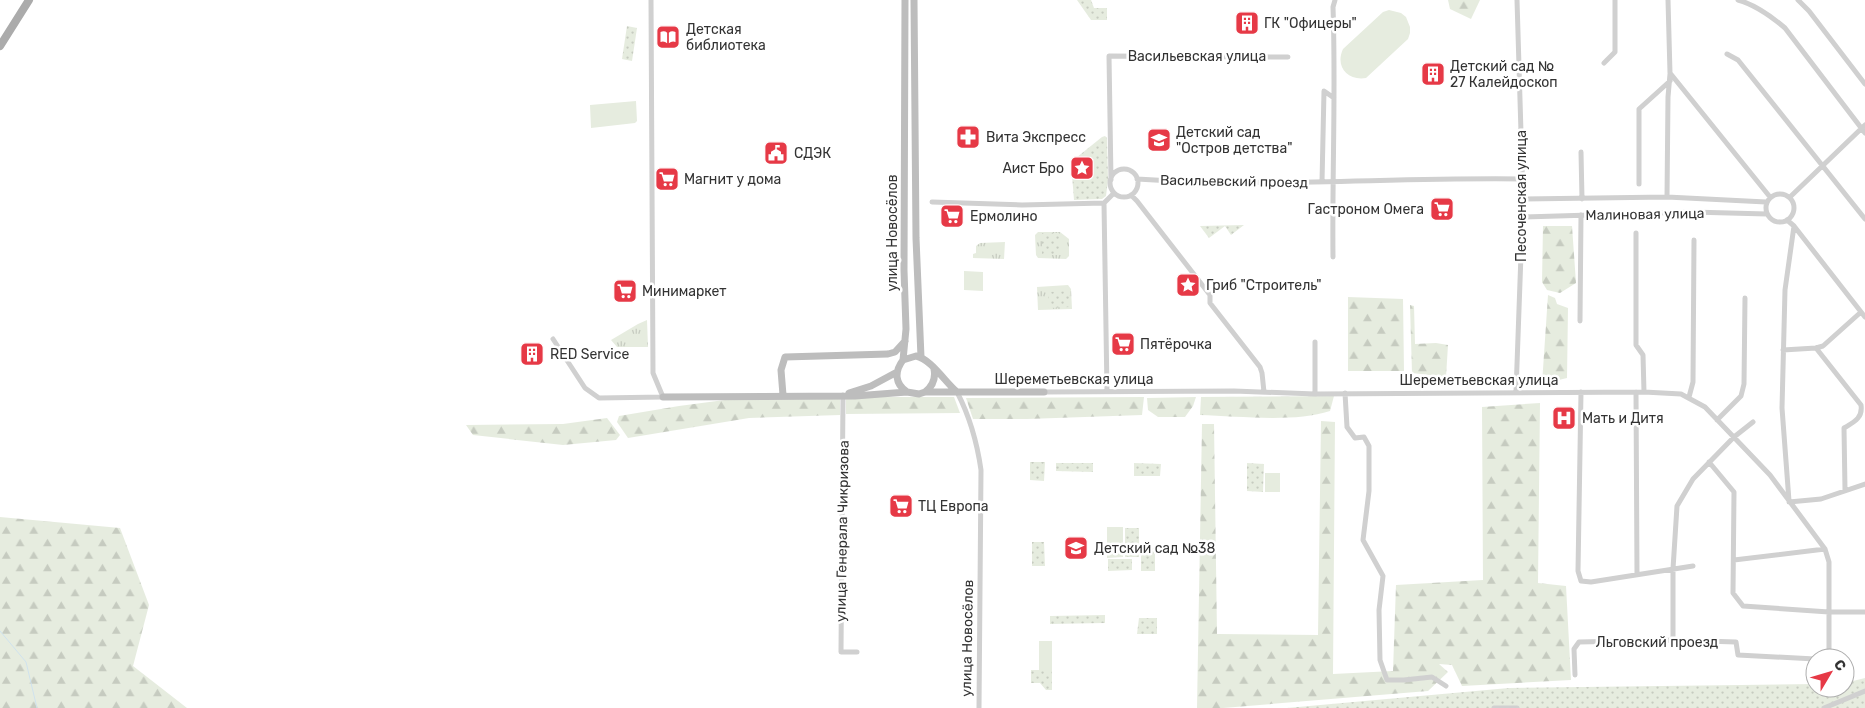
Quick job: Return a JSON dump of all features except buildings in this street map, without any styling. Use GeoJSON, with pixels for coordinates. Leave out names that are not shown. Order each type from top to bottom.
{"type":"FeatureCollection","features":[{"type":"Feature","properties":{"kind":"main road"},"geometry":{"type":"LineString","coordinates":[[0,46],[29,0]]}},
{"type":"Feature","properties":{"kind":"street"},"geometry":{"type":"LineString","coordinates":[[651,0],[653,373],[663,397]]}},
{"type":"Feature","properties":{"kind":"street","name":"улица Новосёлов"},"geometry":{"type":"LineString","coordinates":[[903,361],[906,329],[904,270],[905,0]]}},
{"type":"Feature","properties":{"kind":"street","name":"улица Новосёлов"},"geometry":{"type":"LineString","coordinates":[[914,0],[916,238],[921,357]]}},
{"type":"Feature","properties":{"kind":"street"},"geometry":{"type":"LineString","coordinates":[[1333,257],[1333,7],[1335,0]]}},
{"type":"Feature","properties":{"kind":"street","name":"Песоченская улица"},"geometry":{"type":"LineString","coordinates":[[1516,392],[1523,199],[1517,0]]}},
{"type":"Feature","properties":{"kind":"street"},"geometry":{"type":"LineString","coordinates":[[1604,63],[1615,52],[1615,0]]}},
{"type":"Feature","properties":{"kind":"street"},"geometry":{"type":"LineString","coordinates":[[1667,197],[1670,81],[1668,0]]}},
{"type":"Feature","properties":{"kind":"street"},"geometry":{"type":"LineString","coordinates":[[1738,0],[1748,3],[1785,28],[1863,126],[1865,133]]}},
{"type":"Feature","properties":{"kind":"street"},"geometry":{"type":"LineString","coordinates":[[1798,0],[1815,18],[1865,84]]}},
{"type":"Feature","properties":{"kind":"street"},"geometry":{"type":"LineString","coordinates":[[1726,54],[1738,60],[1865,219]]}},
{"type":"Feature","properties":{"kind":"street","name":"Васильевская улица"},"geometry":{"type":"LineString","coordinates":[[1111,180],[1110,56],[1288,57]]}},
{"type":"Feature","properties":{"kind":"street"},"geometry":{"type":"LineString","coordinates":[[1670,73],[1768,200],[1767,214]]}},
{"type":"Feature","properties":{"kind":"street"},"geometry":{"type":"LineString","coordinates":[[1639,184],[1639,110],[1670,81]]}},
{"type":"Feature","properties":{"kind":"street"},"geometry":{"type":"LineString","coordinates":[[1322,182],[1324,91],[1334,98]]}},
{"type":"Feature","properties":{"kind":"street"},"geometry":{"type":"LineString","coordinates":[[1783,350],[1816,348],[1826,344],[1863,314],[1794,226],[1787,220],[1793,214],[1794,209],[1790,197],[1863,126]]}},
{"type":"Feature","properties":{"kind":"street"},"geometry":{"type":"LineString","coordinates":[[1581,152],[1582,199]]}},
{"type":"Feature","properties":{"kind":"street"},"geometry":{"type":"LineString","coordinates":[[1123,170],[1131,172],[1137,179],[1137,188],[1131,195],[1122,197],[1114,193],[1110,184],[1115,173],[1123,170]]}},
{"type":"Feature","properties":{"kind":"street","name":"Васильевский проезд"},"geometry":{"type":"LineString","coordinates":[[1137,179],[1191,183],[1454,178],[1523,179]]}},
{"type":"Feature","properties":{"kind":"street"},"geometry":{"type":"LineString","coordinates":[[932,202],[1022,205],[1104,203],[1114,193]]}},
{"type":"Feature","properties":{"kind":"street","name":"Малиновая улица"},"geometry":{"type":"LineString","coordinates":[[1523,199],[1667,197],[1768,200],[1782,193],[1790,197]]}},
{"type":"Feature","properties":{"kind":"street"},"geometry":{"type":"LineString","coordinates":[[1131,195],[1137,200],[1210,295],[1210,303],[1260,367],[1264,392]]}},
{"type":"Feature","properties":{"kind":"street"},"geometry":{"type":"LineString","coordinates":[[1104,203],[1107,392]]}},
{"type":"Feature","properties":{"kind":"street","name":"Малиновая улица"},"geometry":{"type":"LineString","coordinates":[[1522,217],[1685,212],[1767,214],[1778,222],[1787,220]]}},
{"type":"Feature","properties":{"kind":"street"},"geometry":{"type":"LineString","coordinates":[[1580,321],[1581,215]]}},
{"type":"Feature","properties":{"kind":"street"},"geometry":{"type":"LineString","coordinates":[[1794,226],[1785,290],[1783,350],[1782,408],[1789,502],[1821,499],[1865,484]]}},
{"type":"Feature","properties":{"kind":"street"},"geometry":{"type":"LineString","coordinates":[[1636,233],[1636,346],[1643,355],[1644,392]]}},
{"type":"Feature","properties":{"kind":"street"},"geometry":{"type":"LineString","coordinates":[[1689,397],[1693,382],[1694,240]]}},
{"type":"Feature","properties":{"kind":"street"},"geometry":{"type":"LineString","coordinates":[[1717,420],[1741,396],[1744,384],[1746,298]]}},
{"type":"Feature","properties":{"kind":"street"},"geometry":{"type":"LineString","coordinates":[[553,339],[585,388],[599,398],[783,395],[855,396],[907,392],[919,394],[925,392],[932,384],[934,368]]}},
{"type":"Feature","properties":{"kind":"street"},"geometry":{"type":"LineString","coordinates":[[783,395],[781,370],[785,356],[888,354],[895,352],[905,341]]}},
{"type":"Feature","properties":{"kind":"street"},"geometry":{"type":"LineString","coordinates":[[1315,342],[1315,394]]}},
{"type":"Feature","properties":{"kind":"street"},"geometry":{"type":"LineString","coordinates":[[1816,348],[1862,405],[1862,411],[1858,420],[1844,428],[1844,490]]}},
{"type":"Feature","properties":{"kind":"street"},"geometry":{"type":"LineString","coordinates":[[888,354],[903,361]]}},
{"type":"Feature","properties":{"kind":"street"},"geometry":{"type":"LineString","coordinates":[[843,395],[871,386],[897,372],[903,361],[909,357],[921,357],[929,361],[957,392]]}},
{"type":"Feature","properties":{"kind":"street"},"geometry":{"type":"LineString","coordinates":[[897,372],[899,384],[907,392]]}},
{"type":"Feature","properties":{"kind":"street","name":"Шереметьевская улица"},"geometry":{"type":"LineString","coordinates":[[925,392],[1264,392],[1315,394],[1671,392],[1689,397],[1705,407],[1770,475],[1826,549],[1830,562],[1829,648]]}},
{"type":"Feature","properties":{"kind":"street","name":"улица Новосёлов"},"geometry":{"type":"LineString","coordinates":[[957,392],[972,427],[981,470],[979,708]]}},
{"type":"Feature","properties":{"kind":"street"},"geometry":{"type":"LineString","coordinates":[[1581,392],[1578,571],[1581,581],[1591,582],[1693,566]]}},
{"type":"Feature","properties":{"kind":"street"},"geometry":{"type":"LineString","coordinates":[[1636,392],[1637,575]]}},
{"type":"Feature","properties":{"kind":"street"},"geometry":{"type":"LineString","coordinates":[[1345,393],[1347,427],[1355,438],[1364,437],[1369,446],[1369,491],[1363,540],[1383,576],[1380,610],[1380,660],[1387,680],[1432,677],[1446,686]]}},
{"type":"Feature","properties":{"kind":"street","name":"улица Генерала Чикризова"},"geometry":{"type":"LineString","coordinates":[[843,395],[841,652],[857,652]]}},
{"type":"Feature","properties":{"kind":"street"},"geometry":{"type":"LineString","coordinates":[[1673,640],[1677,506],[1693,479],[1734,437],[1753,422]]}},
{"type":"Feature","properties":{"kind":"street"},"geometry":{"type":"LineString","coordinates":[[1709,462],[1734,492],[1733,593],[1743,606],[1829,612],[1865,612]]}},
{"type":"Feature","properties":{"kind":"street"},"geometry":{"type":"LineString","coordinates":[[1734,560],[1826,549]]}},
{"type":"Feature","properties":{"kind":"street","name":"Льговский проезд"},"geometry":{"type":"LineString","coordinates":[[1574,675],[1574,649],[1579,642],[1673,640],[1736,642],[1738,655],[1805,658]]}},
{"type":"Feature","properties":{"kind":"street"},"geometry":{"type":"LineString","coordinates":[[1824,708],[1865,690]]}},
{"type":"Feature","properties":{"kind":"street"},"geometry":{"type":"LineString","coordinates":[[1494,708],[1517,708]]}},
{"type":"Feature","properties":{"kind":"green space"},"geometry":{"type":"Polygon","coordinates":[[[1077,0],[1091,0],[1094,8],[1107,8],[1107,20],[1091,20],[1077,0]]]}},
{"type":"Feature","properties":{"kind":"green space"},"geometry":{"type":"Polygon","coordinates":[[[1448,0],[1480,0],[1471,19],[1450,9],[1448,0]]]}},
{"type":"Feature","properties":{"kind":"green space"},"geometry":{"type":"Polygon","coordinates":[[[1389,10],[1401,13],[1406,17],[1410,27],[1408,39],[1366,78],[1348,75],[1344,71],[1341,61],[1343,49],[1383,12],[1389,10]]]}},
{"type":"Feature","properties":{"kind":"green space"},"geometry":{"type":"Polygon","coordinates":[[[627,26],[637,28],[632,61],[622,59],[627,26]]]}},
{"type":"Feature","properties":{"kind":"green space"},"geometry":{"type":"Polygon","coordinates":[[[636,101],[637,121],[635,123],[591,128],[590,105],[636,101]]]}},
{"type":"Feature","properties":{"kind":"green space"},"geometry":{"type":"Polygon","coordinates":[[[1105,136],[1107,138],[1108,180],[1106,196],[1102,199],[1074,200],[1071,162],[1105,136]]]}},
{"type":"Feature","properties":{"kind":"green space"},"geometry":{"type":"Polygon","coordinates":[[[1244,225],[1231,235],[1225,226],[1209,238],[1200,226],[1244,225]]]}},
{"type":"Feature","properties":{"kind":"green space"},"geometry":{"type":"Polygon","coordinates":[[[1543,226],[1572,226],[1576,283],[1560,293],[1547,290],[1542,282],[1543,226]]]}},
{"type":"Feature","properties":{"kind":"green space"},"geometry":{"type":"Polygon","coordinates":[[[1038,232],[1060,232],[1069,239],[1069,256],[1066,259],[1038,258],[1036,255],[1035,235],[1038,232]]]}},
{"type":"Feature","properties":{"kind":"green space"},"geometry":{"type":"Polygon","coordinates":[[[1042,233],[1059,233],[1060,255],[1042,255],[1042,233]]]}},
{"type":"Feature","properties":{"kind":"green space"},"geometry":{"type":"Polygon","coordinates":[[[1005,242],[1004,259],[973,258],[973,254],[976,253],[976,246],[980,243],[1005,242]]]}},
{"type":"Feature","properties":{"kind":"green space"},"geometry":{"type":"Polygon","coordinates":[[[964,271],[983,272],[983,291],[964,290],[964,271]]]}},
{"type":"Feature","properties":{"kind":"green space"},"geometry":{"type":"Polygon","coordinates":[[[1068,285],[1071,289],[1072,309],[1038,310],[1037,287],[1068,285]]]}},
{"type":"Feature","properties":{"kind":"green space"},"geometry":{"type":"Polygon","coordinates":[[[1069,291],[1070,307],[1049,308],[1048,292],[1069,291]]]}},
{"type":"Feature","properties":{"kind":"green space"},"geometry":{"type":"Polygon","coordinates":[[[1548,295],[1555,298],[1557,304],[1568,308],[1567,378],[1542,384],[1548,295]]]}},
{"type":"Feature","properties":{"kind":"green space"},"geometry":{"type":"Polygon","coordinates":[[[1348,297],[1403,299],[1404,371],[1348,371],[1348,297]]]}},
{"type":"Feature","properties":{"kind":"green space"},"geometry":{"type":"Polygon","coordinates":[[[1410,305],[1414,306],[1415,344],[1436,343],[1448,345],[1446,377],[1412,373],[1410,305]]]}},
{"type":"Feature","properties":{"kind":"green space"},"geometry":{"type":"Polygon","coordinates":[[[647,320],[648,347],[617,347],[611,340],[638,324],[647,320]]]}},
{"type":"Feature","properties":{"kind":"green space"},"geometry":{"type":"Polygon","coordinates":[[[840,396],[840,415],[749,418],[628,438],[617,422],[619,416],[732,399],[840,396]]]}},
{"type":"Feature","properties":{"kind":"green space"},"geometry":{"type":"Polygon","coordinates":[[[1334,396],[1330,411],[1316,415],[1266,418],[1200,415],[1201,397],[1334,396]]]}},
{"type":"Feature","properties":{"kind":"green space"},"geometry":{"type":"Polygon","coordinates":[[[846,397],[954,397],[960,413],[846,414],[846,397]]]}},
{"type":"Feature","properties":{"kind":"green space"},"geometry":{"type":"Polygon","coordinates":[[[1144,397],[1142,415],[1027,419],[973,419],[966,398],[1144,397]]]}},
{"type":"Feature","properties":{"kind":"green space"},"geometry":{"type":"Polygon","coordinates":[[[1196,397],[1193,406],[1185,417],[1158,417],[1148,410],[1147,398],[1196,397]]]}},
{"type":"Feature","properties":{"kind":"green space"},"geometry":{"type":"Polygon","coordinates":[[[1540,403],[1538,583],[1566,586],[1571,680],[1462,686],[1452,665],[1439,664],[1448,672],[1428,691],[1223,708],[1197,708],[1202,424],[1214,424],[1217,634],[1318,635],[1321,421],[1335,422],[1333,674],[1393,671],[1396,585],[1483,580],[1482,407],[1540,403]]]}},
{"type":"Feature","properties":{"kind":"green space"},"geometry":{"type":"Polygon","coordinates":[[[607,418],[620,435],[616,440],[563,445],[473,435],[466,425],[563,424],[607,418]]]}},
{"type":"Feature","properties":{"kind":"green space"},"geometry":{"type":"Polygon","coordinates":[[[1030,462],[1045,462],[1044,481],[1030,480],[1030,462]]]}},
{"type":"Feature","properties":{"kind":"green space"},"geometry":{"type":"Polygon","coordinates":[[[1056,463],[1093,463],[1093,472],[1056,471],[1056,463]]]}},
{"type":"Feature","properties":{"kind":"green space"},"geometry":{"type":"Polygon","coordinates":[[[1134,463],[1161,464],[1160,476],[1134,476],[1134,463]]]}},
{"type":"Feature","properties":{"kind":"green space"},"geometry":{"type":"Polygon","coordinates":[[[1247,463],[1264,464],[1263,492],[1247,491],[1247,463]]]}},
{"type":"Feature","properties":{"kind":"green space"},"geometry":{"type":"Polygon","coordinates":[[[1265,473],[1280,473],[1280,492],[1265,492],[1265,473]]]}},
{"type":"Feature","properties":{"kind":"green space"},"geometry":{"type":"Polygon","coordinates":[[[0,517],[120,528],[149,605],[133,666],[187,708],[0,708],[0,517]]]}},
{"type":"Feature","properties":{"kind":"green space"},"geometry":{"type":"Polygon","coordinates":[[[1107,527],[1123,527],[1123,557],[1107,558],[1107,527]]]}},
{"type":"Feature","properties":{"kind":"green space"},"geometry":{"type":"Polygon","coordinates":[[[1125,528],[1139,528],[1139,557],[1125,557],[1125,528]]]}},
{"type":"Feature","properties":{"kind":"green space"},"geometry":{"type":"Polygon","coordinates":[[[1032,542],[1044,542],[1045,566],[1032,566],[1032,542]]]}},
{"type":"Feature","properties":{"kind":"green space"},"geometry":{"type":"Polygon","coordinates":[[[1141,548],[1155,548],[1155,571],[1141,571],[1141,548]]]}},
{"type":"Feature","properties":{"kind":"green space"},"geometry":{"type":"Polygon","coordinates":[[[1108,559],[1132,559],[1132,570],[1108,571],[1108,559]]]}},
{"type":"Feature","properties":{"kind":"green space"},"geometry":{"type":"Polygon","coordinates":[[[1105,615],[1105,623],[1050,624],[1050,616],[1105,615]]]}},
{"type":"Feature","properties":{"kind":"green space"},"geometry":{"type":"Polygon","coordinates":[[[1139,618],[1157,618],[1157,634],[1137,634],[1139,618]]]}},
{"type":"Feature","properties":{"kind":"green space"},"geometry":{"type":"Polygon","coordinates":[[[1039,641],[1052,641],[1052,670],[1039,670],[1039,641]]]}},
{"type":"Feature","properties":{"kind":"green space"},"geometry":{"type":"Polygon","coordinates":[[[1031,670],[1052,670],[1052,690],[1046,690],[1040,683],[1031,683],[1031,670]]]}},
{"type":"Feature","properties":{"kind":"green space"},"geometry":{"type":"Polygon","coordinates":[[[1865,678],[1865,708],[1287,708],[1509,688],[1805,684],[1805,698],[1855,698],[1855,680],[1865,678]]]}},
{"type":"Feature","properties":{"kind":"waterway"},"geometry":{"type":"LineString","coordinates":[[0,631],[26,662],[37,708]]}},
{"type":"Feature","properties":{"kind":"place","name":"ГК \"Офицеры\""},"geometry":{"type":"Point","coordinates":[1247,23]}},
{"type":"Feature","properties":{"kind":"place","name":"Детская библиотека"},"geometry":{"type":"Point","coordinates":[668,37]}},
{"type":"Feature","properties":{"kind":"place","name":"Детский сад № 27 Калейдоскоп"},"geometry":{"type":"Point","coordinates":[1433,74]}},
{"type":"Feature","properties":{"kind":"place","name":"Вита Экспресс"},"geometry":{"type":"Point","coordinates":[968,137]}},
{"type":"Feature","properties":{"kind":"place","name":"Детский сад \"Остров детства\""},"geometry":{"type":"Point","coordinates":[1159,140]}},
{"type":"Feature","properties":{"kind":"place","name":"СДЭК"},"geometry":{"type":"Point","coordinates":[776,153]}},
{"type":"Feature","properties":{"kind":"place","name":"Аист Бро"},"geometry":{"type":"Point","coordinates":[1082,168]}},
{"type":"Feature","properties":{"kind":"place","name":"Магнит у дома"},"geometry":{"type":"Point","coordinates":[667,179]}},
{"type":"Feature","properties":{"kind":"place","name":"Гастроном Омега"},"geometry":{"type":"Point","coordinates":[1442,209]}},
{"type":"Feature","properties":{"kind":"place","name":"Ермолино"},"geometry":{"type":"Point","coordinates":[952,216]}},
{"type":"Feature","properties":{"kind":"place","name":"Гриб \"Строитель\""},"geometry":{"type":"Point","coordinates":[1188,285]}},
{"type":"Feature","properties":{"kind":"place","name":"Минимаркет"},"geometry":{"type":"Point","coordinates":[625,291]}},
{"type":"Feature","properties":{"kind":"place","name":"Пятёрочка"},"geometry":{"type":"Point","coordinates":[1123,344]}},
{"type":"Feature","properties":{"kind":"place","name":"RED Service"},"geometry":{"type":"Point","coordinates":[532,354]}},
{"type":"Feature","properties":{"kind":"place","name":"Мать и Дитя"},"geometry":{"type":"Point","coordinates":[1564,418]}},
{"type":"Feature","properties":{"kind":"place","name":"ТЦ Европа"},"geometry":{"type":"Point","coordinates":[901,506]}},
{"type":"Feature","properties":{"kind":"place","name":"Детский сад №38"},"geometry":{"type":"Point","coordinates":[1076,548]}}]}
